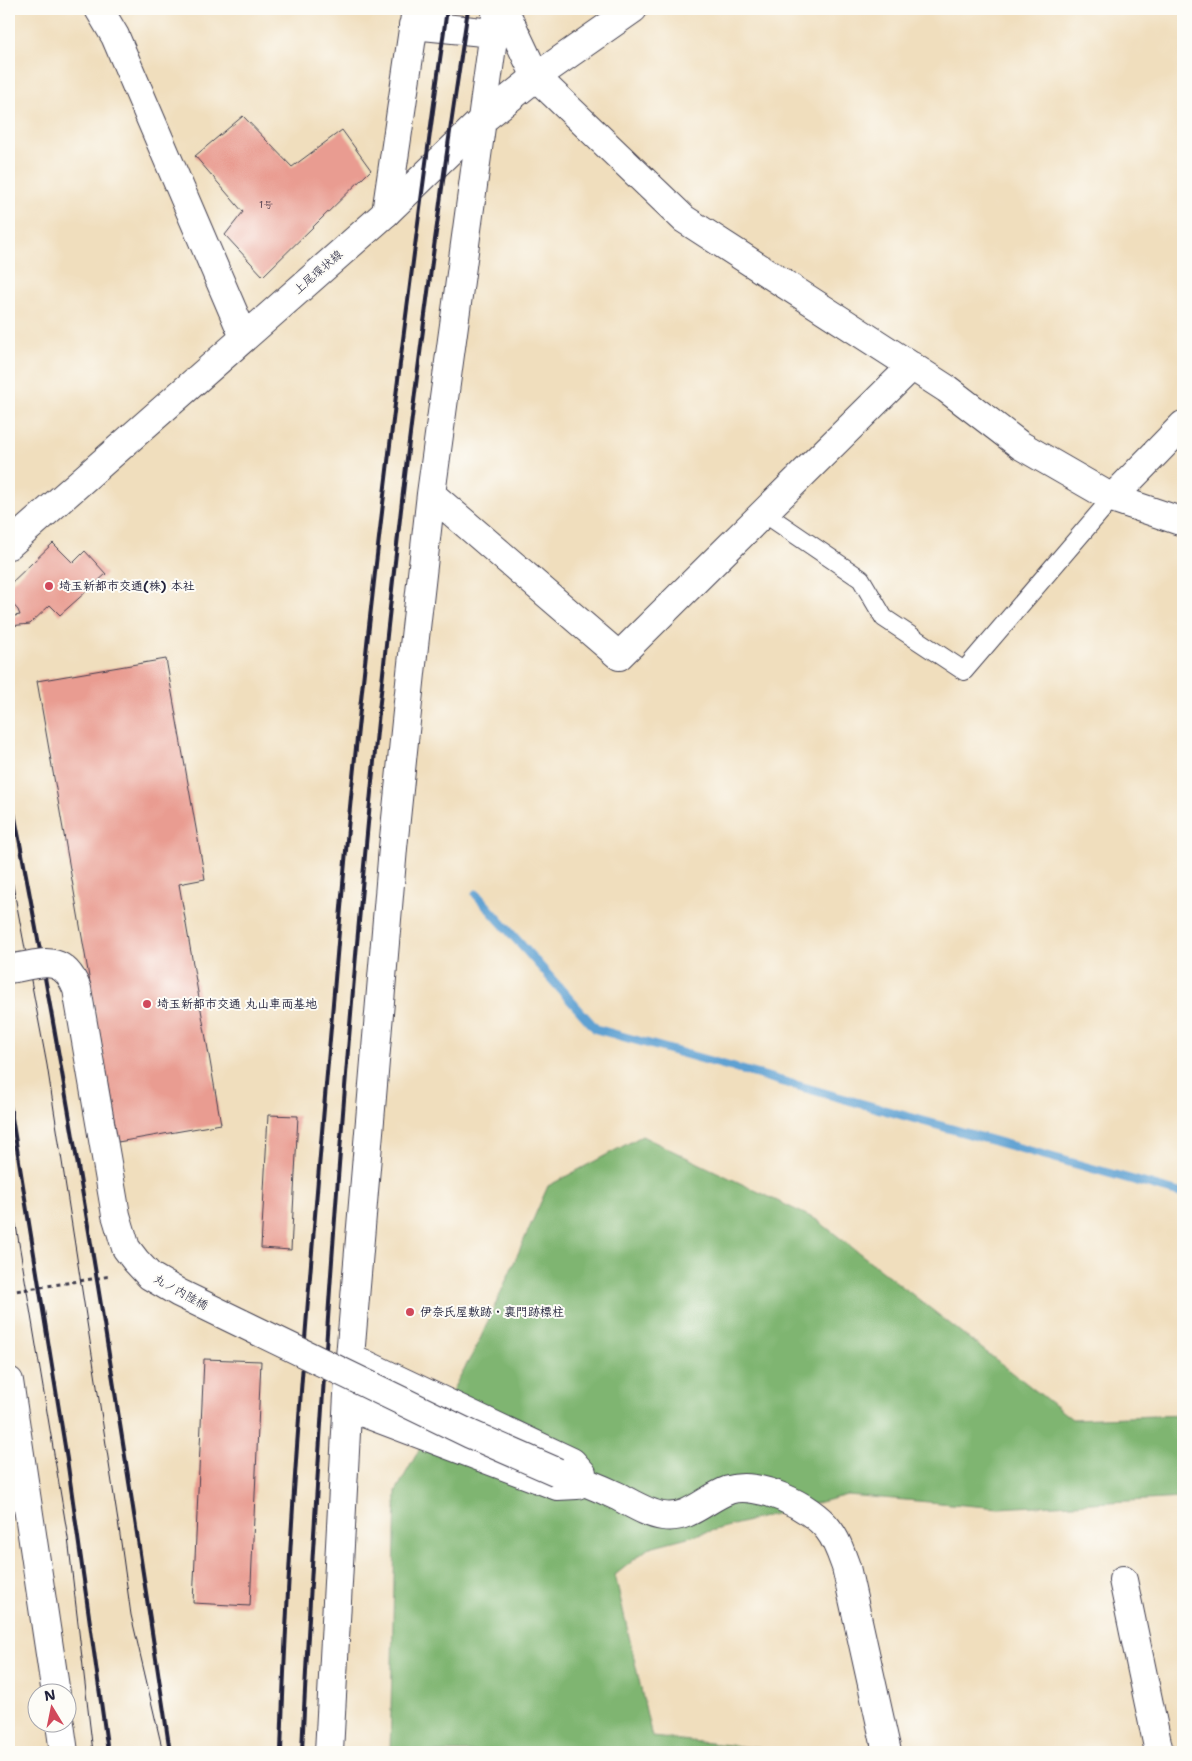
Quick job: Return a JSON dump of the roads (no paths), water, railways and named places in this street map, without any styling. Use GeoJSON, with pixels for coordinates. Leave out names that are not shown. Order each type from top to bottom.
{"type":"FeatureCollection","features":[{"type":"Feature","properties":{"kind":"street"},"geometry":{"type":"LineString","coordinates":[[99,9],[115,36],[244,337]]}},
{"type":"Feature","properties":{"kind":"street"},"geometry":{"type":"LineString","coordinates":[[504,9],[536,77],[684,219],[947,389],[1020,445],[1112,498],[1183,522]]}},
{"type":"Feature","properties":{"kind":"street","name":"上尾環状線"},"geometry":{"type":"LineString","coordinates":[[9,543],[386,213],[481,121],[536,77],[633,9]]}},
{"type":"Feature","properties":{"kind":"street"},"geometry":{"type":"LineString","coordinates":[[329,1752],[350,1357],[393,848],[431,494],[495,21],[414,17],[386,213]]}},
{"type":"Feature","properties":{"kind":"street"},"geometry":{"type":"LineString","coordinates":[[431,494],[619,656],[912,366]]}},
{"type":"Feature","properties":{"kind":"street"},"geometry":{"type":"LineString","coordinates":[[1112,498],[1183,426]]}},
{"type":"Feature","properties":{"kind":"street","name":"丸ノ内陸橋"},"geometry":{"type":"LineString","coordinates":[[9,969],[50,962],[61,966],[73,979],[77,989],[118,1224],[126,1248],[150,1276],[215,1311],[434,1418],[662,1516],[677,1516],[692,1511],[717,1495],[732,1490],[749,1488],[789,1500],[811,1514],[828,1527],[839,1545],[846,1567],[887,1752]]}},
{"type":"Feature","properties":{"kind":"street"},"geometry":{"type":"LineString","coordinates":[[350,1357],[572,1462],[591,1484]]}},
{"type":"Feature","properties":{"kind":"street"},"geometry":{"type":"LineString","coordinates":[[9,1381],[54,1684]]}},
{"type":"Feature","properties":{"kind":"street"},"geometry":{"type":"LineString","coordinates":[[348,1407],[557,1486],[591,1484]]}},
{"type":"Feature","properties":{"kind":"street"},"geometry":{"type":"LineString","coordinates":[[1123,1580],[1158,1752]]}},
{"type":"Feature","properties":{"kind":"street"},"geometry":{"type":"LineString","coordinates":[[61,1734],[64,1752]]}},
{"type":"Feature","properties":{"kind":"lane"},"geometry":{"type":"LineString","coordinates":[[764,513],[860,579],[884,618],[964,671],[1112,498]]}},
{"type":"Feature","properties":{"kind":"waterway"},"geometry":{"type":"LineString","coordinates":[[476,894],[596,1029],[1183,1194]]}},
{"type":"Feature","properties":{"kind":"tram line"},"geometry":{"type":"LineString","coordinates":[[9,864],[47,1065],[131,1615],[163,1752]]}},
{"type":"Feature","properties":{"kind":"tram line"},"geometry":{"type":"LineString","coordinates":[[9,1183],[68,1538],[93,1752]]}},
{"type":"Feature","properties":{"kind":"railway"},"geometry":{"type":"LineString","coordinates":[[281,1752],[288,1585],[299,1418],[348,824],[396,397],[447,9]]}},
{"type":"Feature","properties":{"kind":"railway"},"geometry":{"type":"LineString","coordinates":[[302,1752],[313,1550],[336,1206],[372,782],[386,641],[419,359],[468,9]]}},
{"type":"Feature","properties":{"kind":"railway"},"geometry":{"type":"LineString","coordinates":[[9,787],[75,1148],[170,1752]]}},
{"type":"Feature","properties":{"kind":"railway"},"geometry":{"type":"LineString","coordinates":[[9,1099],[67,1459],[108,1752]]}},
{"type":"Feature","properties":{"kind":"place","name":"埼玉新都市交通(株) 本社"},"geometry":{"type":"Point","coordinates":[49,586]}},
{"type":"Feature","properties":{"kind":"place","name":"埼玉新都市交通 丸山車両基地"},"geometry":{"type":"Point","coordinates":[147,1004]}},
{"type":"Feature","properties":{"kind":"place","name":"伊奈氏屋敷跡・裏門跡標柱"},"geometry":{"type":"Point","coordinates":[410,1312]}}]}
